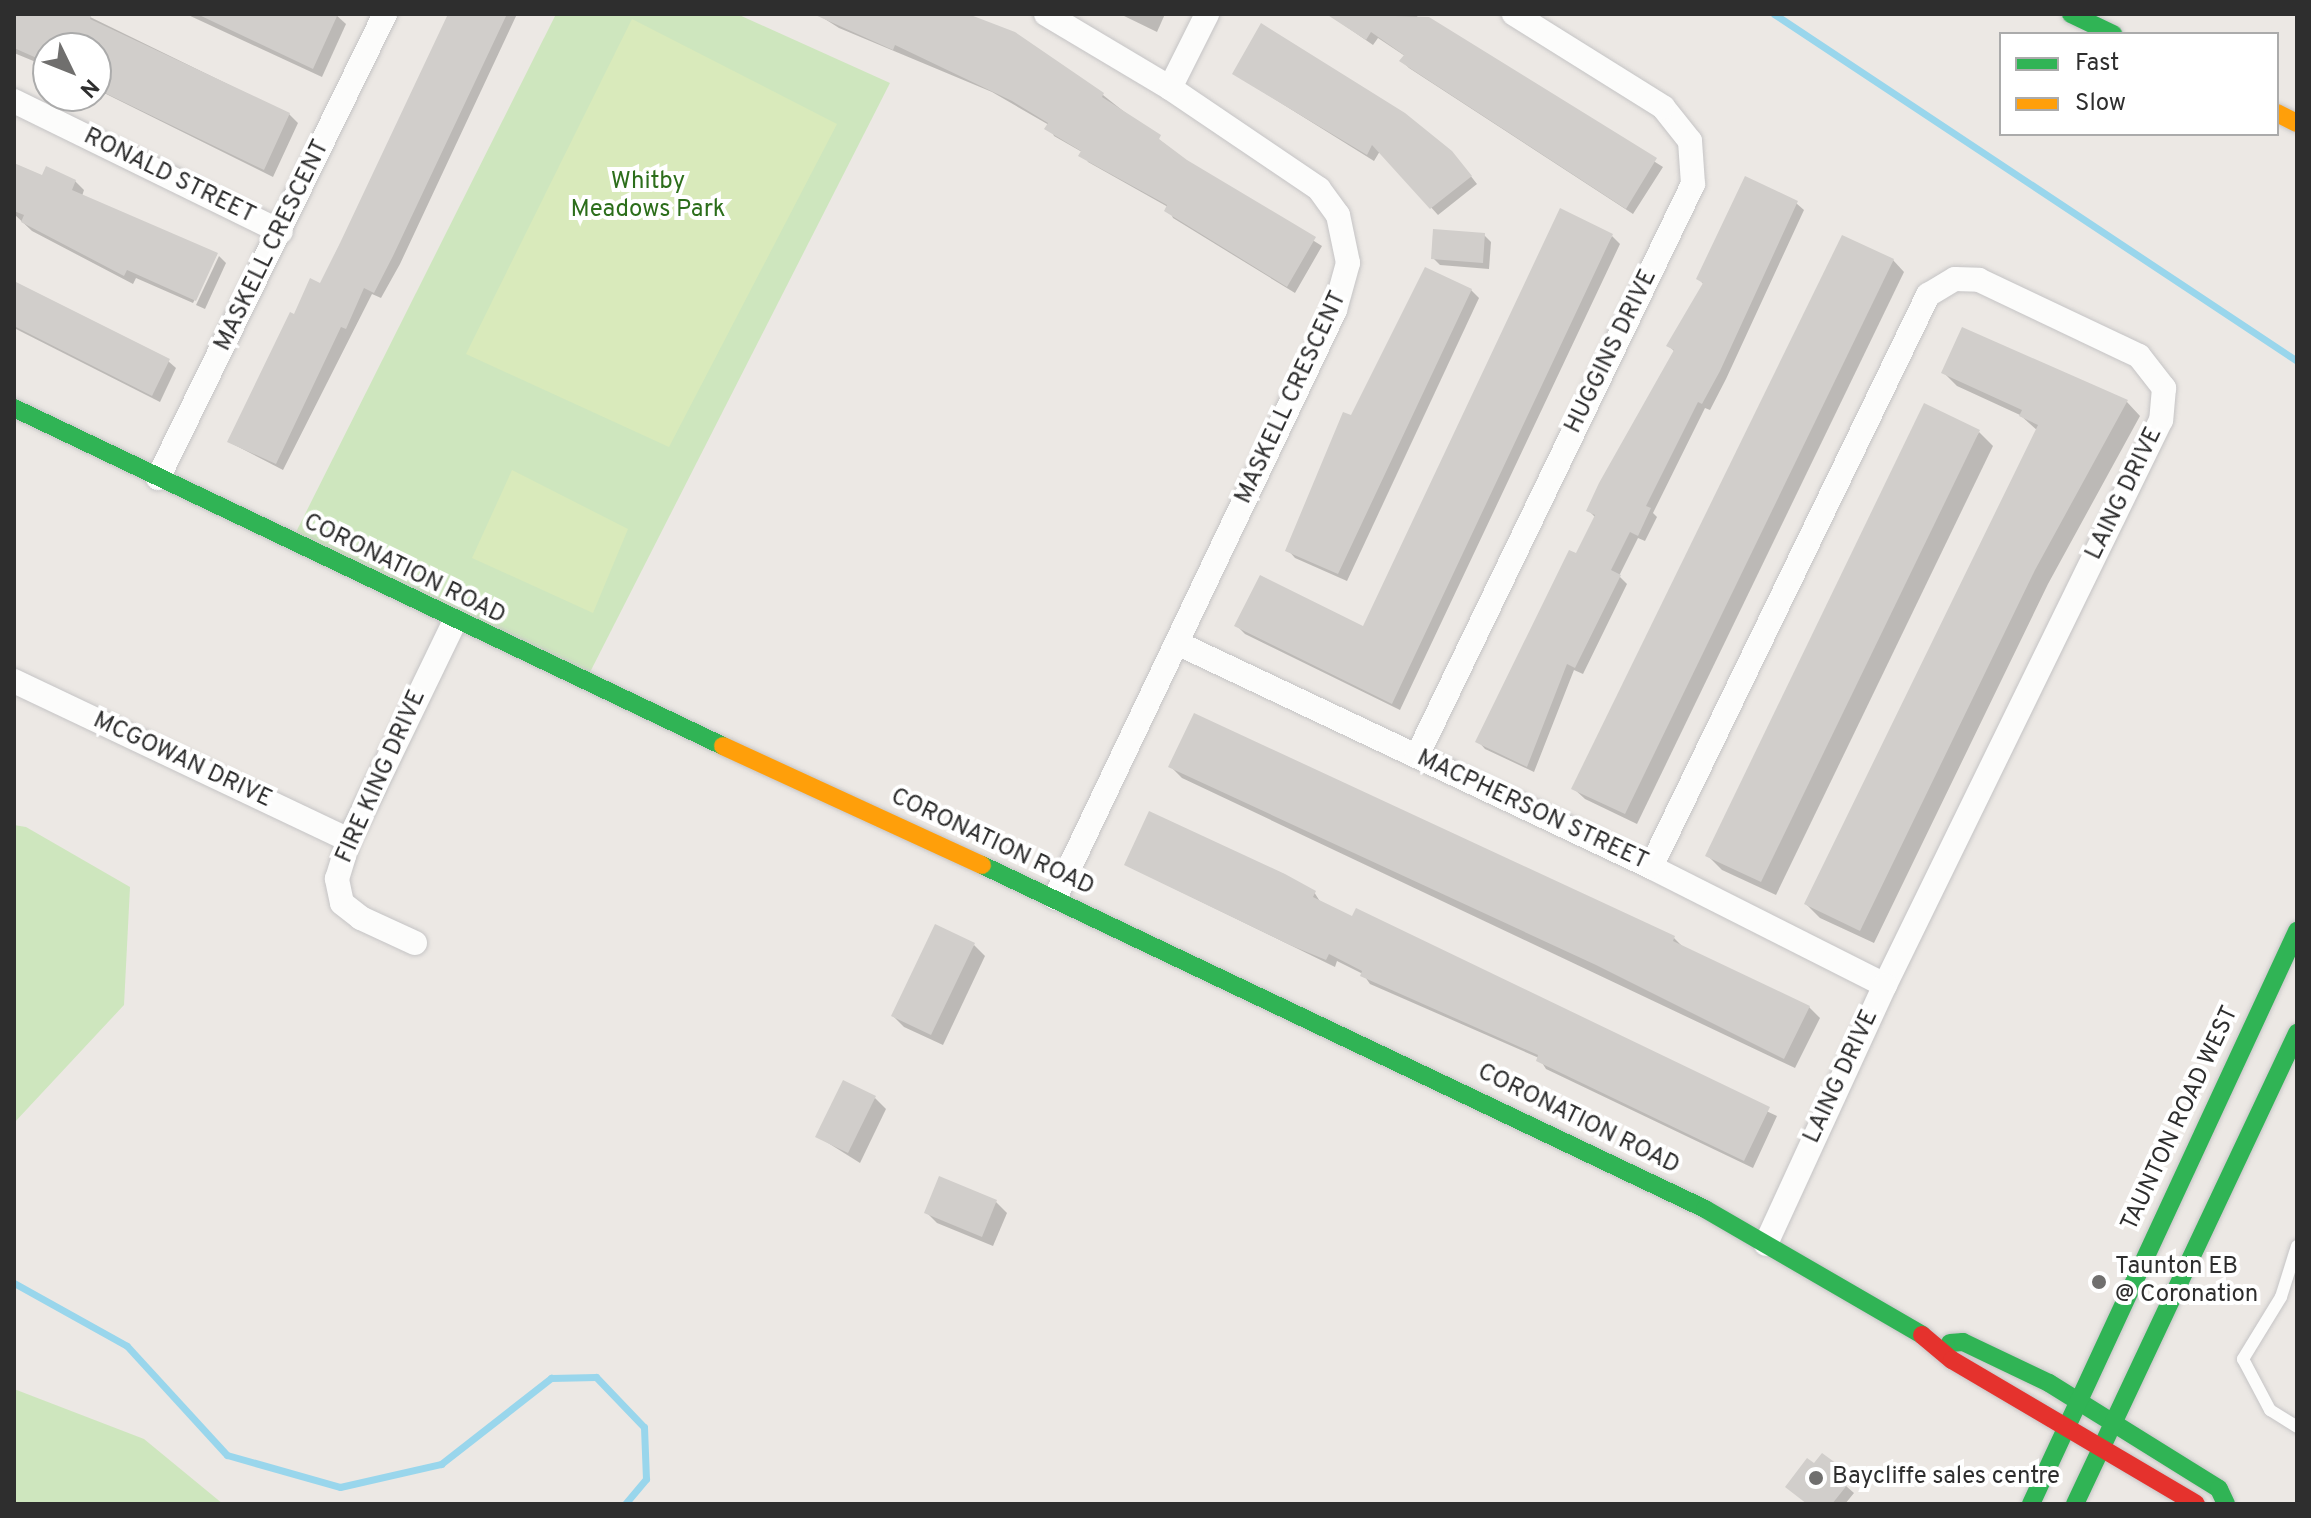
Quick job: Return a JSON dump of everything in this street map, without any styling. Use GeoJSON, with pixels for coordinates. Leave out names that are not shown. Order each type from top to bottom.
{"type":"FeatureCollection","features":[{"type":"Feature","properties":{"kind":"street","name":"MASKELL CRESCENT"},"geometry":{"type":"LineString","coordinates":[[158,478],[385,14]]}},
{"type":"Feature","properties":{"kind":"street","name":"MASKELL CRESCENT"},"geometry":{"type":"LineString","coordinates":[[1046,14],[1170,88],[1319,189],[1338,215],[1348,263],[1342,295],[1055,898]]}},
{"type":"Feature","properties":{"kind":"street"},"geometry":{"type":"LineString","coordinates":[[1170,88],[1207,14]]}},
{"type":"Feature","properties":{"kind":"street","name":"HUGGINS DRIVE"},"geometry":{"type":"LineString","coordinates":[[1417,756],[1693,184],[1690,141],[1663,107],[1514,14]]}},
{"type":"Feature","properties":{"kind":"street"},"geometry":{"type":"LineString","coordinates":[[2071,14],[2109,32]]}},
{"type":"Feature","properties":{"kind":"street","name":"RONALD STREET"},"geometry":{"type":"LineString","coordinates":[[14,101],[281,232]]}},
{"type":"Feature","properties":{"kind":"street"},"geometry":{"type":"LineString","coordinates":[[2279,114],[2297,123]]}},
{"type":"Feature","properties":{"kind":"street","name":"LAING DRIVE"},"geometry":{"type":"LineString","coordinates":[[1651,867],[1928,295],[1955,279],[1979,280],[2139,356],[2164,388],[2161,420],[1885,985],[1766,1244]]}},
{"type":"Feature","properties":{"kind":"street","name":"CORONATION ROAD"},"geometry":{"type":"LineString","coordinates":[[14,408],[455,621],[1055,898],[1620,1166],[1766,1244],[1938,1344],[1952,1360],[2196,1504]]}},
{"type":"Feature","properties":{"kind":"street","name":"FIRE KING DRIVE"},"geometry":{"type":"LineString","coordinates":[[415,943],[361,918],[342,903],[337,879],[349,840],[455,621]]}},
{"type":"Feature","properties":{"kind":"street","name":"MACPHERSON STREET"},"geometry":{"type":"LineString","coordinates":[[1177,643],[1651,867],[1885,985]]}},
{"type":"Feature","properties":{"kind":"street","name":"MCGOWAN DRIVE"},"geometry":{"type":"LineString","coordinates":[[14,681],[349,840]]}},
{"type":"Feature","properties":{"kind":"street","name":"TAUNTON ROAD WEST"},"geometry":{"type":"LineString","coordinates":[[2031,1504],[2076,1399],[2297,931]]}},
{"type":"Feature","properties":{"kind":"street"},"geometry":{"type":"LineString","coordinates":[[2075,1504],[2297,1033]]}},
{"type":"Feature","properties":{"kind":"street","name":"CORONATION ROAD"},"geometry":{"type":"LineString","coordinates":[[1938,1344],[1963,1342],[2076,1399],[2219,1489],[2226,1504]]}},
{"type":"Feature","properties":{"kind":"lane"},"geometry":{"type":"LineString","coordinates":[[2297,1246],[2281,1297],[2243,1359],[2255,1391],[2270,1410],[2297,1427]]}},
{"type":"Feature","properties":{"kind":"green space","name":"Whitby Meadows Park"},"geometry":{"type":"Polygon","coordinates":[[[556,14],[737,14],[890,83],[585,682],[291,542],[556,14]]]}},
{"type":"Feature","properties":{"kind":"green space"},"geometry":{"type":"Polygon","coordinates":[[[632,19],[837,124],[669,447],[466,354],[632,19]]]}},
{"type":"Feature","properties":{"kind":"green space"},"geometry":{"type":"Polygon","coordinates":[[[512,470],[628,529],[593,613],[472,558],[512,470]]]}},
{"type":"Feature","properties":{"kind":"green space"},"geometry":{"type":"Polygon","coordinates":[[[14,825],[26,827],[130,887],[124,1005],[14,1123],[14,825]]]}},
{"type":"Feature","properties":{"kind":"green space"},"geometry":{"type":"Polygon","coordinates":[[[14,1389],[144,1439],[223,1504],[14,1504],[14,1389]]]}},
{"type":"Feature","properties":{"kind":"building"},"geometry":{"type":"Polygon","coordinates":[[[14,14],[92,14],[90,19],[290,113],[264,170],[112,96],[112,32],[32,32],[32,56],[14,48],[14,14]]]}},
{"type":"Feature","properties":{"kind":"building"},"geometry":{"type":"Polygon","coordinates":[[[197,14],[338,14],[313,69],[197,14]]]}},
{"type":"Feature","properties":{"kind":"building"},"geometry":{"type":"Polygon","coordinates":[[[448,14],[507,14],[393,256],[374,293],[364,288],[346,329],[341,327],[276,464],[227,442],[290,312],[294,314],[310,278],[320,283],[448,14]]]}},
{"type":"Feature","properties":{"kind":"building"},"geometry":{"type":"Polygon","coordinates":[[[813,14],[968,14],[1015,32],[1104,93],[1102,97],[1161,135],[1159,139],[1187,160],[1316,237],[1287,287],[1164,211],[1167,205],[1078,156],[1081,151],[1044,129],[1048,123],[1012,101],[895,45],[893,50],[813,14]]]}},
{"type":"Feature","properties":{"kind":"building"},"geometry":{"type":"Polygon","coordinates":[[[1326,14],[1429,17],[1657,158],[1626,209],[1399,61],[1404,55],[1371,32],[1366,40],[1326,14]]]}},
{"type":"Feature","properties":{"kind":"building"},"geometry":{"type":"Polygon","coordinates":[[[1261,23],[1405,113],[1452,151],[1472,176],[1430,209],[1372,145],[1367,155],[1232,74],[1261,23]]]}},
{"type":"Feature","properties":{"kind":"building"},"geometry":{"type":"Polygon","coordinates":[[[14,163],[42,175],[46,166],[76,180],[72,190],[218,253],[196,301],[127,270],[124,276],[21,222],[24,215],[14,211],[14,163]]]}},
{"type":"Feature","properties":{"kind":"building"},"geometry":{"type":"Polygon","coordinates":[[[1745,176],[1798,201],[1720,371],[1702,404],[1698,402],[1646,506],[1651,508],[1638,536],[1630,532],[1611,570],[1621,575],[1575,668],[1567,664],[1527,767],[1475,742],[1569,550],[1576,553],[1595,515],[1586,511],[1599,483],[1674,350],[1666,346],[1703,283],[1696,279],[1745,176]]]}},
{"type":"Feature","properties":{"kind":"building"},"geometry":{"type":"Polygon","coordinates":[[[1560,208],[1613,234],[1392,704],[1234,626],[1260,575],[1363,626],[1560,208]]]}},
{"type":"Feature","properties":{"kind":"building"},"geometry":{"type":"Polygon","coordinates":[[[1433,229],[1485,233],[1483,263],[1431,259],[1433,229]]]}},
{"type":"Feature","properties":{"kind":"building"},"geometry":{"type":"Polygon","coordinates":[[[1842,235],[1894,259],[1625,814],[1571,789],[1842,235]]]}},
{"type":"Feature","properties":{"kind":"building"},"geometry":{"type":"Polygon","coordinates":[[[1425,267],[1472,289],[1338,574],[1285,551],[1343,412],[1351,415],[1425,267]]]}},
{"type":"Feature","properties":{"kind":"building"},"geometry":{"type":"Polygon","coordinates":[[[14,281],[170,359],[152,396],[14,326],[14,281]]]}},
{"type":"Feature","properties":{"kind":"building"},"geometry":{"type":"Polygon","coordinates":[[[1962,327],[2128,400],[2035,570],[1860,931],[1804,904],[2038,425],[2019,416],[2022,410],[1941,373],[1962,327]]]}},
{"type":"Feature","properties":{"kind":"building"},"geometry":{"type":"Polygon","coordinates":[[[1924,403],[1980,430],[1761,882],[1705,856],[1924,403]]]}},
{"type":"Feature","properties":{"kind":"building"},"geometry":{"type":"Polygon","coordinates":[[[1194,713],[1675,936],[1673,941],[1810,1006],[1784,1059],[1596,965],[1168,767],[1194,713]]]}},
{"type":"Feature","properties":{"kind":"building"},"geometry":{"type":"Polygon","coordinates":[[[1149,811],[1285,874],[1316,891],[1313,897],[1352,916],[1356,908],[1770,1107],[1744,1161],[1536,1061],[1538,1055],[1360,976],[1362,971],[1329,954],[1326,960],[1290,945],[1124,865],[1149,811]]]}},
{"type":"Feature","properties":{"kind":"building"},"geometry":{"type":"Polygon","coordinates":[[[935,924],[975,943],[931,1035],[891,1016],[935,924]]]}},
{"type":"Feature","properties":{"kind":"building"},"geometry":{"type":"Polygon","coordinates":[[[843,1080],[876,1096],[848,1153],[815,1137],[843,1080]]]}},
{"type":"Feature","properties":{"kind":"building"},"geometry":{"type":"Polygon","coordinates":[[[939,1176],[997,1200],[982,1237],[924,1213],[939,1176]]]}},
{"type":"Feature","properties":{"kind":"building","name":"Baycliffe sales centre"},"geometry":{"type":"Polygon","coordinates":[[[1822,1453],[1837,1464],[1831,1471],[1848,1484],[1832,1504],[1807,1504],[1785,1487],[1807,1458],[1814,1463],[1822,1453]]]}},
{"type":"Feature","properties":{"kind":"waterway"},"geometry":{"type":"LineString","coordinates":[[1774,14],[2297,361]]}},
{"type":"Feature","properties":{"kind":"waterway"},"geometry":{"type":"LineString","coordinates":[[14,1283],[127,1346],[227,1455],[340,1487],[441,1464],[551,1378],[596,1377],[644,1427],[646,1479],[625,1504]]}},
{"type":"Feature","properties":{"kind":"traffic: fast"},"geometry":{"type":"LineString","coordinates":[[2071,14],[2109,32]]}},
{"type":"Feature","properties":{"kind":"traffic: fast"},"geometry":{"type":"LineString","coordinates":[[14,408],[723,746]]}},
{"type":"Feature","properties":{"kind":"traffic: fast"},"geometry":{"type":"LineString","coordinates":[[982,865],[1705,1209],[1922,1335]]}},
{"type":"Feature","properties":{"kind":"traffic: fast"},"geometry":{"type":"LineString","coordinates":[[2031,1504],[2297,931]]}},
{"type":"Feature","properties":{"kind":"traffic: fast"},"geometry":{"type":"LineString","coordinates":[[2075,1504],[2297,1033]]}},
{"type":"Feature","properties":{"kind":"traffic: fast"},"geometry":{"type":"LineString","coordinates":[[1950,1343],[1963,1342],[2049,1383],[2219,1489],[2226,1504]]}},
{"type":"Feature","properties":{"kind":"traffic: slow"},"geometry":{"type":"LineString","coordinates":[[2279,114],[2297,123]]}},
{"type":"Feature","properties":{"kind":"traffic: slow"},"geometry":{"type":"LineString","coordinates":[[723,746],[982,865]]}},
{"type":"Feature","properties":{"kind":"traffic: jam"},"geometry":{"type":"LineString","coordinates":[[1922,1335],[1952,1360],[2196,1504]]}},
{"type":"Feature","properties":{"kind":"place","name":"Taunton EB @ Coronation"},"geometry":{"type":"Point","coordinates":[2099,1282]}},
{"type":"Feature","properties":{"kind":"place","name":"Baycliffe sales centre"},"geometry":{"type":"Point","coordinates":[1816,1478]}}]}
